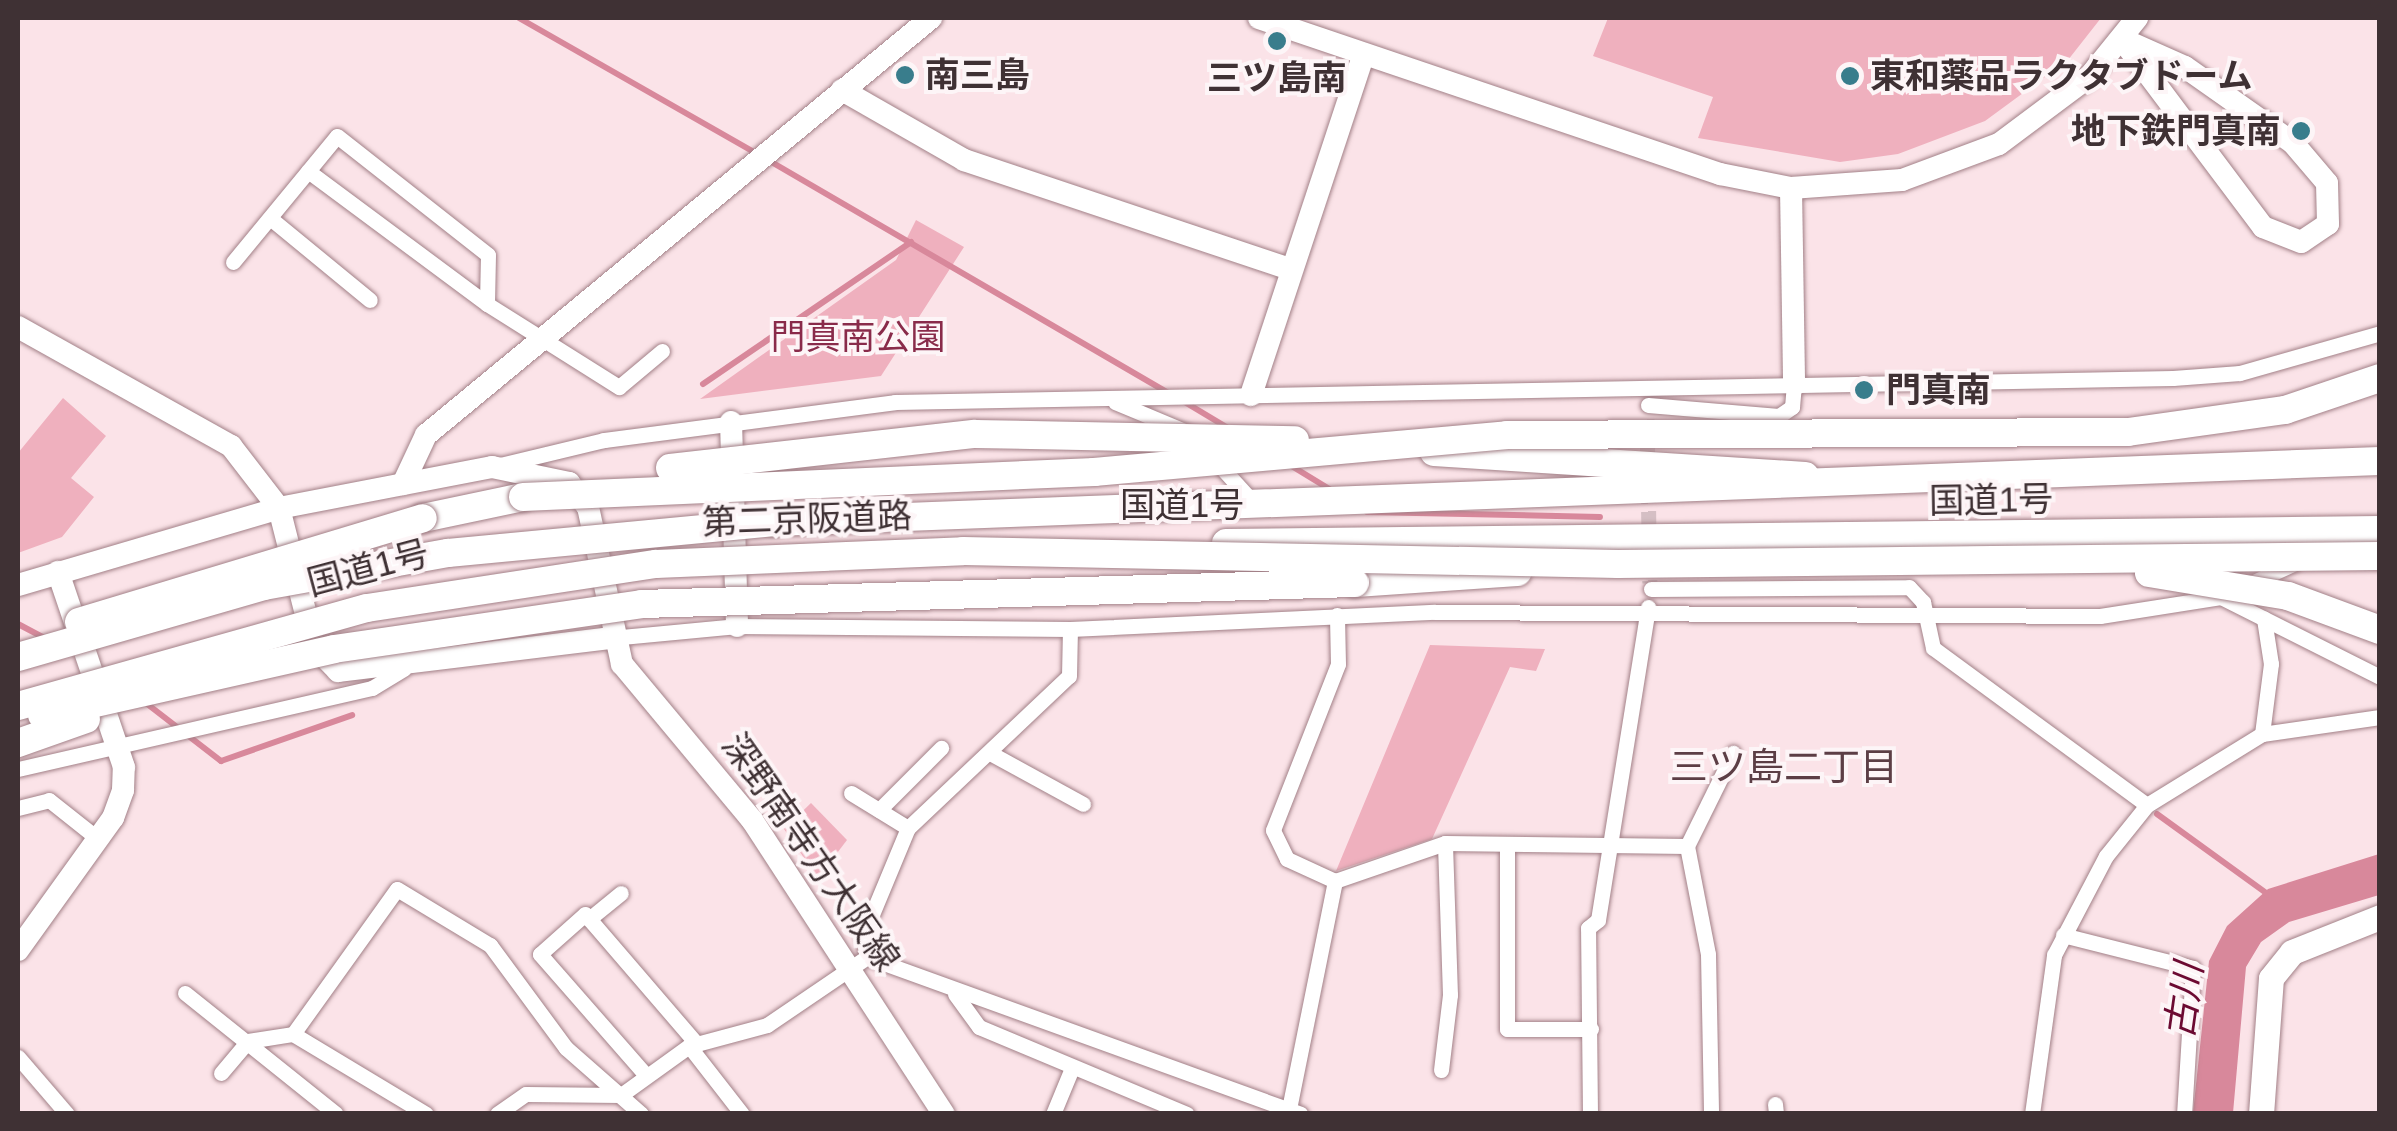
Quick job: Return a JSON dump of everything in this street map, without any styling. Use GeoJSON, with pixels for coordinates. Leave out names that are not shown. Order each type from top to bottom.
{"type":"FeatureCollection","features":[{"type":"Feature","properties":{"kind":"highway"},"geometry":{"type":"LineString","coordinates":[[2285,410],[2380,378]]}},
{"type":"Feature","properties":{"kind":"highway"},"geometry":{"type":"LineString","coordinates":[[523,497],[1094,472],[1506,435],[2051,436],[2285,410],[2380,388]]}},
{"type":"Feature","properties":{"kind":"highway"},"geometry":{"type":"LineString","coordinates":[[18,646],[311,546],[523,497],[791,450],[975,434],[1517,452],[1866,487]]}},
{"type":"Feature","properties":{"kind":"highway","name":"国道1号"},"geometry":{"type":"LineString","coordinates":[[18,657],[81,643],[264,586],[448,552],[1270,510],[1866,487],[2380,461]]}},
{"type":"Feature","properties":{"kind":"highway","name":"国道1号"},"geometry":{"type":"LineString","coordinates":[[18,743],[104,710],[234,646],[374,600],[510,572],[774,535],[1681,542],[2368,530]]}},
{"type":"Feature","properties":{"kind":"highway"},"geometry":{"type":"LineString","coordinates":[[18,722],[334,649],[642,604],[1354,583],[1523,571],[1681,542]]}},
{"type":"Feature","properties":{"kind":"highway","name":"第二京阪道路"},"geometry":{"type":"LineString","coordinates":[[18,706],[368,608],[656,564],[1146,550],[1618,564],[1866,561]]}},
{"type":"Feature","properties":{"kind":"highway"},"geometry":{"type":"LineString","coordinates":[[1866,561],[2380,556]]}},
{"type":"Feature","properties":{"kind":"highway"},"geometry":{"type":"LineString","coordinates":[[1866,561],[2223,582],[2380,630]]}},
{"type":"Feature","properties":{"kind":"main road"},"geometry":{"type":"LineString","coordinates":[[2261,1114],[2271,978],[2292,952],[2380,917]]}},
{"type":"Feature","properties":{"kind":"street"},"geometry":{"type":"LineString","coordinates":[[403,484],[426,435],[932,18]]}},
{"type":"Feature","properties":{"kind":"street"},"geometry":{"type":"LineString","coordinates":[[1259,18],[1720,174],[1791,188],[1902,180],[1999,144],[2090,76],[2137,18]]}},
{"type":"Feature","properties":{"kind":"street"},"geometry":{"type":"LineString","coordinates":[[2122,39],[2185,66],[2293,142],[2327,183],[2328,224],[2301,242],[2263,227],[2122,39]]}},
{"type":"Feature","properties":{"kind":"street"},"geometry":{"type":"LineString","coordinates":[[1252,395],[1290,269],[1364,54]]}},
{"type":"Feature","properties":{"kind":"street"},"geometry":{"type":"LineString","coordinates":[[842,90],[964,160],[1290,269]]}},
{"type":"Feature","properties":{"kind":"street"},"geometry":{"type":"LineString","coordinates":[[233,262],[337,136],[488,255],[486,304]]}},
{"type":"Feature","properties":{"kind":"street"},"geometry":{"type":"LineString","coordinates":[[308,171],[486,304],[544,336],[619,388],[662,351]]}},
{"type":"Feature","properties":{"kind":"street"},"geometry":{"type":"LineString","coordinates":[[492,467],[732,422],[895,402],[1252,395],[1648,404],[1778,416],[1792,407],[1794,385],[1791,188]]}},
{"type":"Feature","properties":{"kind":"street"},"geometry":{"type":"LineString","coordinates":[[270,218],[370,300]]}},
{"type":"Feature","properties":{"kind":"street"},"geometry":{"type":"LineString","coordinates":[[18,328],[231,446],[279,508],[326,662],[354,675],[611,638],[737,626],[1070,629],[1337,615],[2100,616],[2221,597],[2368,530]]}},
{"type":"Feature","properties":{"kind":"street"},"geometry":{"type":"LineString","coordinates":[[1648,404],[1794,385],[2240,373],[2380,333]]}},
{"type":"Feature","properties":{"kind":"street"},"geometry":{"type":"LineString","coordinates":[[1101,398],[1190,430],[1226,483],[1270,510]]}},
{"type":"Feature","properties":{"kind":"street"},"geometry":{"type":"LineString","coordinates":[[732,422],[737,626]]}},
{"type":"Feature","properties":{"kind":"street","name":"深野南寺方大阪線"},"geometry":{"type":"LineString","coordinates":[[18,585],[279,508],[492,467],[553,474],[584,497],[611,638],[622,664],[752,820],[858,960],[944,1114]]}},
{"type":"Feature","properties":{"kind":"street"},"geometry":{"type":"LineString","coordinates":[[18,950],[98,839],[122,790],[115,743],[58,572]]}},
{"type":"Feature","properties":{"kind":"street"},"geometry":{"type":"LineString","coordinates":[[1590,1114],[1588,928],[1598,920],[1604,844],[1650,586],[1887,582],[1918,594],[1933,648],[2147,804]]}},
{"type":"Feature","properties":{"kind":"street"},"geometry":{"type":"LineString","coordinates":[[2221,597],[2380,677]]}},
{"type":"Feature","properties":{"kind":"street"},"geometry":{"type":"LineString","coordinates":[[1337,615],[1335,675],[1273,830],[1287,859],[1335,881],[1445,843],[1687,846]]}},
{"type":"Feature","properties":{"kind":"street"},"geometry":{"type":"LineString","coordinates":[[2262,734],[2271,664],[2264,619]]}},
{"type":"Feature","properties":{"kind":"street"},"geometry":{"type":"LineString","coordinates":[[858,960],[863,936],[908,828],[1070,676],[1070,629]]}},
{"type":"Feature","properties":{"kind":"street"},"geometry":{"type":"LineString","coordinates":[[18,769],[115,743],[372,688],[404,669]]}},
{"type":"Feature","properties":{"kind":"street"},"geometry":{"type":"LineString","coordinates":[[2032,1114],[2063,935],[2106,856],[2147,804],[2262,734],[2380,717]]}},
{"type":"Feature","properties":{"kind":"street"},"geometry":{"type":"LineString","coordinates":[[879,810],[941,748]]}},
{"type":"Feature","properties":{"kind":"street"},"geometry":{"type":"LineString","coordinates":[[1711,1114],[1708,954],[1687,846],[1733,752]]}},
{"type":"Feature","properties":{"kind":"street"},"geometry":{"type":"LineString","coordinates":[[990,754],[1083,804]]}},
{"type":"Feature","properties":{"kind":"street"},"geometry":{"type":"LineString","coordinates":[[852,794],[908,828]]}},
{"type":"Feature","properties":{"kind":"street"},"geometry":{"type":"LineString","coordinates":[[18,808],[49,800],[98,839]]}},
{"type":"Feature","properties":{"kind":"street"},"geometry":{"type":"LineString","coordinates":[[1441,1070],[1450,995],[1445,843]]}},
{"type":"Feature","properties":{"kind":"street"},"geometry":{"type":"LineString","coordinates":[[1507,844],[1507,1029],[1592,1028]]}},
{"type":"Feature","properties":{"kind":"street"},"geometry":{"type":"LineString","coordinates":[[497,1114],[526,1094],[621,1095],[644,1073],[693,1045],[767,1024],[858,960],[897,962],[956,994],[1292,1112],[1335,881]]}},
{"type":"Feature","properties":{"kind":"street"},"geometry":{"type":"LineString","coordinates":[[293,1034],[397,889],[490,946],[566,1048],[641,1114]]}},
{"type":"Feature","properties":{"kind":"street"},"geometry":{"type":"LineString","coordinates":[[621,893],[540,954],[644,1073]]}},
{"type":"Feature","properties":{"kind":"street"},"geometry":{"type":"LineString","coordinates":[[589,919],[693,1045],[742,1114]]}},
{"type":"Feature","properties":{"kind":"street"},"geometry":{"type":"LineString","coordinates":[[2063,935],[2192,968],[2184,1114]]}},
{"type":"Feature","properties":{"kind":"street"},"geometry":{"type":"LineString","coordinates":[[186,993],[336,1114]]}},
{"type":"Feature","properties":{"kind":"street"},"geometry":{"type":"LineString","coordinates":[[956,994],[979,1027],[1072,1068],[1138,1106],[1187,1114]]}},
{"type":"Feature","properties":{"kind":"street"},"geometry":{"type":"LineString","coordinates":[[221,1073],[248,1042],[293,1034],[426,1114]]}},
{"type":"Feature","properties":{"kind":"street"},"geometry":{"type":"LineString","coordinates":[[18,1058],[68,1114]]}},
{"type":"Feature","properties":{"kind":"street"},"geometry":{"type":"LineString","coordinates":[[1052,1114],[1072,1068]]}},
{"type":"Feature","properties":{"kind":"green space","name":"東和薬品ラクタブドーム"},"geometry":{"type":"Polygon","coordinates":[[[1608,18],[2101,18],[2068,60],[1985,121],[1898,154],[1840,162],[1698,138],[1713,97],[1593,56],[1608,18]]]}},
{"type":"Feature","properties":{"kind":"green space","name":"門真南公園"},"geometry":{"type":"Polygon","coordinates":[[[916,220],[964,247],[881,376],[700,399],[896,260],[916,220]]]}},
{"type":"Feature","properties":{"kind":"green space"},"geometry":{"type":"Polygon","coordinates":[[[63,398],[106,436],[71,478],[94,497],[62,537],[18,553],[18,453],[63,398]]]}},
{"type":"Feature","properties":{"kind":"green space"},"geometry":{"type":"Polygon","coordinates":[[[1430,645],[1545,649],[1536,671],[1510,667],[1432,839],[1336,871],[1430,645]]]}},
{"type":"Feature","properties":{"kind":"green space"},"geometry":{"type":"Polygon","coordinates":[[[811,803],[847,840],[818,878],[784,829],[811,803]]]}},
{"type":"Feature","properties":{"kind":"shaded area"},"geometry":{"type":"Polygon","coordinates":[[[2379,854],[2379,895],[2289,922],[2261,942],[2246,967],[2233,1113],[2193,1113],[2209,961],[2227,926],[2268,889],[2379,854]]]}},
{"type":"Feature","properties":{"kind":"waterway"},"geometry":{"type":"LineString","coordinates":[[519,18],[757,154]]}},
{"type":"Feature","properties":{"kind":"waterway"},"geometry":{"type":"LineString","coordinates":[[768,160],[1167,392]]}},
{"type":"Feature","properties":{"kind":"waterway"},"geometry":{"type":"LineString","coordinates":[[703,384],[911,242]]}},
{"type":"Feature","properties":{"kind":"waterway"},"geometry":{"type":"LineString","coordinates":[[1183,401],[1228,428]]}},
{"type":"Feature","properties":{"kind":"waterway"},"geometry":{"type":"LineString","coordinates":[[1290,465],[1331,490]]}},
{"type":"Feature","properties":{"kind":"waterway"},"geometry":{"type":"LineString","coordinates":[[1367,512],[1600,517]]}},
{"type":"Feature","properties":{"kind":"waterway"},"geometry":{"type":"LineString","coordinates":[[18,624],[48,640]]}},
{"type":"Feature","properties":{"kind":"waterway"},"geometry":{"type":"LineString","coordinates":[[142,700],[221,761],[352,715]]}},
{"type":"Feature","properties":{"kind":"waterway"},"geometry":{"type":"LineString","coordinates":[[2157,814],[2269,895]]}},
{"type":"Feature","properties":{"kind":"tunnel"},"geometry":{"type":"LineString","coordinates":[[1647,419],[1650,583]]}},
{"type":"Feature","properties":{"kind":"place","name":"三ツ島南"},"geometry":{"type":"Point","coordinates":[1277,41]}},
{"type":"Feature","properties":{"kind":"place","name":"南三島"},"geometry":{"type":"Point","coordinates":[905,75]}},
{"type":"Feature","properties":{"kind":"place","name":"東和薬品ラクタブドーム"},"geometry":{"type":"Point","coordinates":[1850,76]}},
{"type":"Feature","properties":{"kind":"place","name":"地下鉄門真南"},"geometry":{"type":"Point","coordinates":[2301,131]}},
{"type":"Feature","properties":{"kind":"place","name":"門真南"},"geometry":{"type":"Point","coordinates":[1864,390]}},
{"type":"Feature","properties":{"kind":"district","name":"三ツ島二丁目"},"geometry":{"type":"Point","coordinates":[1784,768]}},
{"type":"Feature","properties":{"kind":"water label","name":"古川"},"geometry":{"type":"Point","coordinates":[2185,1001]}}]}
